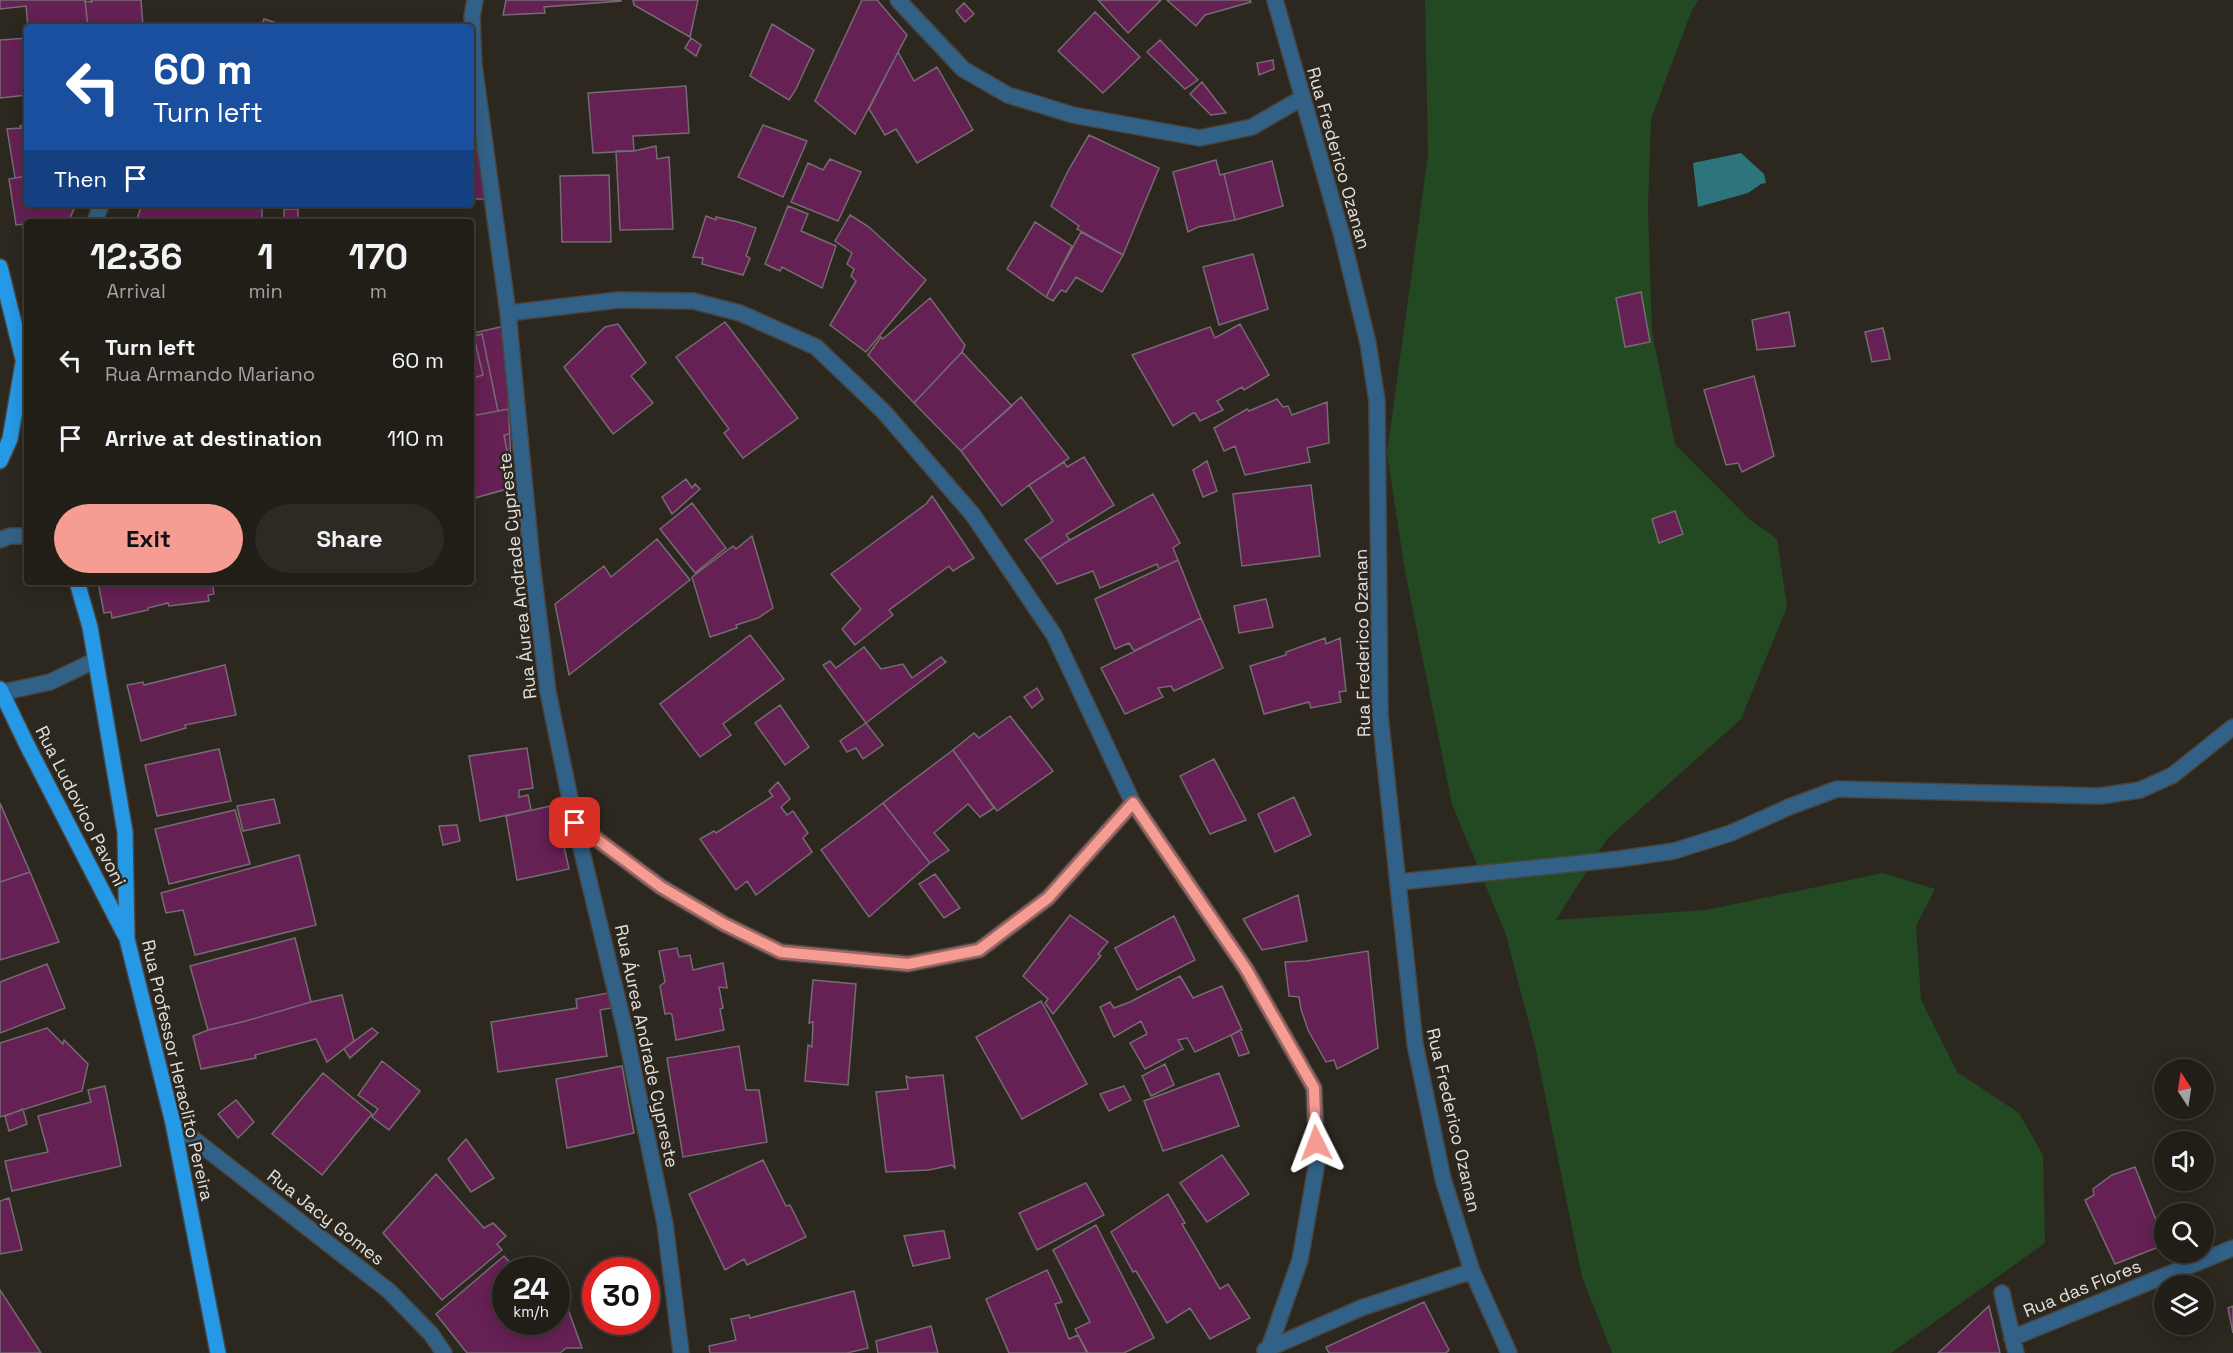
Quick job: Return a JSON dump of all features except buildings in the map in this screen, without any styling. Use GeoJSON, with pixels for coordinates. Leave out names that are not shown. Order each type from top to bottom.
{"type":"FeatureCollection","features":[{"type":"Feature","properties":{"kind":"main road"},"geometry":{"type":"LineString","coordinates":[[0,267],[24,356]]}},
{"type":"Feature","properties":{"kind":"main road"},"geometry":{"type":"LineString","coordinates":[[0,461],[10,439],[24,372]]}},
{"type":"Feature","properties":{"kind":"main road","name":"Rua Professor Heraclito Pereira"},"geometry":{"type":"LineString","coordinates":[[77,585],[90,627],[125,832],[127,939],[173,1123],[218,1353]]}},
{"type":"Feature","properties":{"kind":"main road","name":"Rua Ludovico Pavoni"},"geometry":{"type":"LineString","coordinates":[[1,691],[127,939]]}},
{"type":"Feature","properties":{"kind":"street","name":"Rua Áurea Andrade Cypreste"},"geometry":{"type":"LineString","coordinates":[[472,24],[475,0]]}},
{"type":"Feature","properties":{"kind":"street"},"geometry":{"type":"LineString","coordinates":[[898,0],[963,69],[1008,95],[1073,115],[1200,138],[1252,127],[1302,98]]}},
{"type":"Feature","properties":{"kind":"street","name":"Rua Frederico Ozanan"},"geometry":{"type":"LineString","coordinates":[[1275,0],[1344,247],[1368,343],[1377,401],[1380,716],[1415,1044],[1443,1179],[1472,1271],[1509,1353]]}},
{"type":"Feature","properties":{"kind":"street","name":"Rua Áurea Andrade Cypreste"},"geometry":{"type":"LineString","coordinates":[[474,65],[508,313],[532,563],[545,669],[575,823],[625,1030],[665,1224],[681,1353]]}},
{"type":"Feature","properties":{"kind":"street"},"geometry":{"type":"LineString","coordinates":[[508,313],[618,300],[693,302],[740,313],[816,347],[884,412],[973,515],[1054,635],[1133,803],[1246,969],[1314,1088],[1317,1162],[1300,1260],[1264,1350]]}},
{"type":"Feature","properties":{"kind":"street"},"geometry":{"type":"LineString","coordinates":[[0,540],[10,536],[24,536]]}},
{"type":"Feature","properties":{"kind":"street"},"geometry":{"type":"LineString","coordinates":[[1,691],[50,682],[94,661]]}},
{"type":"Feature","properties":{"kind":"street"},"geometry":{"type":"LineString","coordinates":[[1399,882],[1674,851],[1731,833],[1837,789],[2100,796],[2140,790],[2173,775],[2233,727]]}},
{"type":"Feature","properties":{"kind":"street"},"geometry":{"type":"LineString","coordinates":[[575,823],[661,887],[724,924],[781,952],[908,964],[979,950],[1048,898],[1133,803]]}},
{"type":"Feature","properties":{"kind":"street","name":"Rua Jacy Gomes"},"geometry":{"type":"LineString","coordinates":[[173,1123],[389,1292],[431,1334],[444,1353]]}},
{"type":"Feature","properties":{"kind":"street","name":"Rua das Flores"},"geometry":{"type":"LineString","coordinates":[[2002,1293],[2014,1346],[2233,1248]]}},
{"type":"Feature","properties":{"kind":"street"},"geometry":{"type":"LineString","coordinates":[[1264,1350],[1361,1308],[1472,1271]]}},
{"type":"Feature","properties":{"kind":"green space"},"geometry":{"type":"Polygon","coordinates":[[[1425,0],[1699,0],[1692,10],[1651,119],[1648,210],[1652,332],[1675,444],[1749,519],[1777,539],[1787,607],[1741,719],[1607,839],[1556,920],[1706,910],[1883,873],[1935,889],[1916,926],[1921,1000],[1957,1072],[2019,1113],[2043,1155],[2045,1243],[1891,1353],[1612,1353],[1582,1277],[1536,1050],[1506,935],[1452,804],[1405,571],[1387,453],[1428,155],[1425,0]]]}},
{"type":"Feature","properties":{"kind":"water"},"geometry":{"type":"Polygon","coordinates":[[[1741,153],[1764,174],[1766,183],[1748,193],[1698,207],[1693,163],[1741,153]]]}},
{"type":"Feature","properties":{"kind":"route"},"geometry":{"type":"LineString","coordinates":[[575,823],[661,887],[724,924],[781,952],[908,964],[979,950],[1048,898],[1133,803],[1246,969],[1314,1088],[1316,1143]]}}]}
